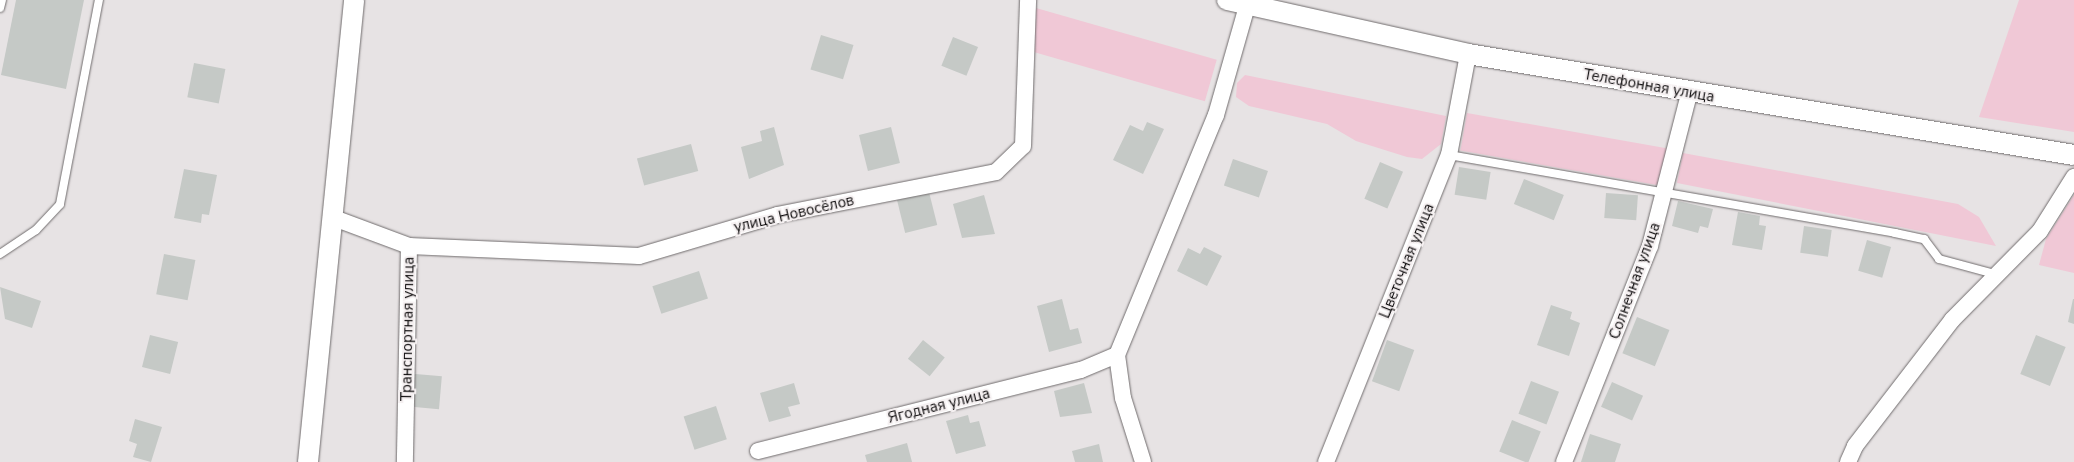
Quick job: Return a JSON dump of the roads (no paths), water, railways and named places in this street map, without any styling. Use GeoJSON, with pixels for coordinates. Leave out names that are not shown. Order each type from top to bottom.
{"type":"FeatureCollection","features":[{"type":"Feature","properties":{"kind":"street"},"geometry":{"type":"LineString","coordinates":[[308,462],[334,218],[354,0]]}},
{"type":"Feature","properties":{"kind":"street","name":"улица Новосёлов"},"geometry":{"type":"LineString","coordinates":[[409,246],[639,256],[777,215],[996,172],[1023,146],[1028,0]]}},
{"type":"Feature","properties":{"kind":"street","name":"Телефонная улица"},"geometry":{"type":"LineString","coordinates":[[1227,0],[1468,54],[1689,94],[2074,155]]}},
{"type":"Feature","properties":{"kind":"street"},"geometry":{"type":"LineString","coordinates":[[1143,462],[1123,398],[1117,355],[1216,115],[1247,6]]}},
{"type":"Feature","properties":{"kind":"street","name":"Цветочная улица"},"geometry":{"type":"LineString","coordinates":[[1326,462],[1449,155],[1468,54]]}},
{"type":"Feature","properties":{"kind":"street","name":"Солнечная улица"},"geometry":{"type":"LineString","coordinates":[[1564,462],[1630,299],[1666,192],[1689,94]]}},
{"type":"Feature","properties":{"kind":"street"},"geometry":{"type":"LineString","coordinates":[[1848,462],[1855,446],[1952,320],[1995,274],[2040,231],[2074,177]]}},
{"type":"Feature","properties":{"kind":"street","name":"Транспортная улица"},"geometry":{"type":"LineString","coordinates":[[334,218],[409,246],[405,462]]}},
{"type":"Feature","properties":{"kind":"street","name":"Ягодная улица"},"geometry":{"type":"LineString","coordinates":[[758,451],[1081,370],[1117,355]]}},
{"type":"Feature","properties":{"kind":"lane"},"geometry":{"type":"LineString","coordinates":[[0,8],[2,0]]}},
{"type":"Feature","properties":{"kind":"lane"},"geometry":{"type":"LineString","coordinates":[[0,254],[36,230],[60,204],[99,0]]}},
{"type":"Feature","properties":{"kind":"lane"},"geometry":{"type":"LineString","coordinates":[[1449,155],[1924,239],[1938,259],[1995,274]]}}]}
